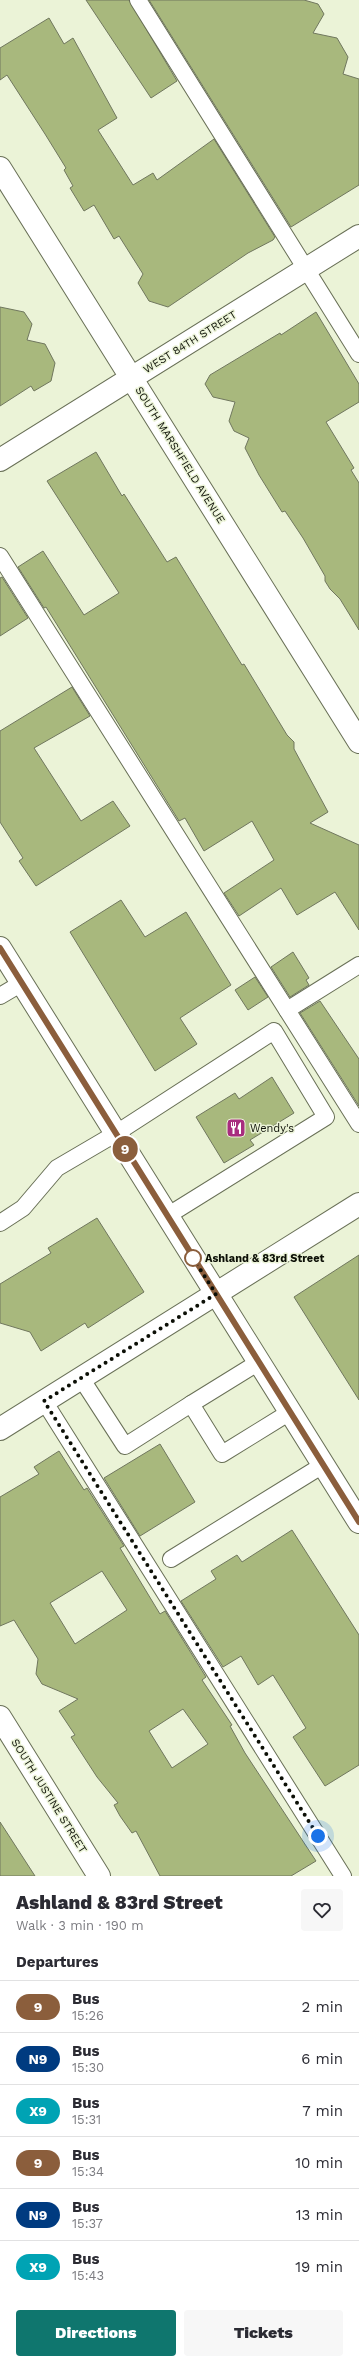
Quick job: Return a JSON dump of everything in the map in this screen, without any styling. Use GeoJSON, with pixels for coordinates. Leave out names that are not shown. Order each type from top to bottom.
{"type":"FeatureCollection","features":[{"type":"Feature","properties":{"kind":"street","name":"SOUTH MARSHFIELD AVENUE"},"geometry":{"type":"LineString","coordinates":[[0,168],[359,742]]}},
{"type":"Feature","properties":{"kind":"street","name":"WEST 84TH STREET"},"geometry":{"type":"LineString","coordinates":[[0,460],[359,236]]}},
{"type":"Feature","properties":{"kind":"street"},"geometry":{"type":"LineString","coordinates":[[0,948],[359,1522]]}},
{"type":"Feature","properties":{"kind":"street"},"geometry":{"type":"LineString","coordinates":[[0,1429],[359,1204]]}},
{"type":"Feature","properties":{"kind":"street","name":"SOUTH JUSTINE STREET"},"geometry":{"type":"LineString","coordinates":[[0,1717],[99,1876]]}},
{"type":"Feature","properties":{"kind":"lane"},"geometry":{"type":"LineString","coordinates":[[138,0],[359,354]]}},
{"type":"Feature","properties":{"kind":"lane"},"geometry":{"type":"LineString","coordinates":[[0,556],[359,1124]]}},
{"type":"Feature","properties":{"kind":"lane"},"geometry":{"type":"LineString","coordinates":[[287,1010],[359,965]]}},
{"type":"Feature","properties":{"kind":"lane"},"geometry":{"type":"LineString","coordinates":[[0,996],[22,983]]}},
{"type":"Feature","properties":{"kind":"lane"},"geometry":{"type":"LineString","coordinates":[[0,1223],[23,1208],[57,1168],[115,1134],[274,1031],[326,1117],[167,1216]]}},
{"type":"Feature","properties":{"kind":"lane"},"geometry":{"type":"LineString","coordinates":[[80,1378],[124,1446],[259,1362]]}},
{"type":"Feature","properties":{"kind":"lane"},"geometry":{"type":"LineString","coordinates":[[44,1401],[343,1876]]}},
{"type":"Feature","properties":{"kind":"lane"},"geometry":{"type":"LineString","coordinates":[[191,1404],[222,1454],[290,1412]]}},
{"type":"Feature","properties":{"kind":"lane"},"geometry":{"type":"LineString","coordinates":[[171,1559],[323,1465]]}},
{"type":"Feature","properties":{"kind":"building"},"geometry":{"type":"Polygon","coordinates":[[[86,0],[129,0],[177,81],[151,98],[86,0]]]}},
{"type":"Feature","properties":{"kind":"building"},"geometry":{"type":"Polygon","coordinates":[[[149,0],[304,0],[318,4],[324,14],[313,33],[337,38],[348,57],[343,74],[359,79],[359,185],[291,227],[149,0]]]}},
{"type":"Feature","properties":{"kind":"building"},"geometry":{"type":"Polygon","coordinates":[[[49,18],[64,44],[73,38],[117,118],[98,130],[133,185],[153,173],[157,180],[214,139],[275,237],[273,240],[248,253],[168,307],[149,301],[138,283],[143,274],[119,236],[114,239],[94,205],[84,211],[70,188],[73,186],[64,170],[66,168],[45,134],[7,75],[0,80],[0,48],[49,18]]]}},
{"type":"Feature","properties":{"kind":"building"},"geometry":{"type":"Polygon","coordinates":[[[0,307],[24,312],[32,324],[27,340],[45,344],[55,363],[51,381],[34,391],[31,386],[0,406],[0,307]]]}},
{"type":"Feature","properties":{"kind":"building"},"geometry":{"type":"Polygon","coordinates":[[[316,312],[359,384],[359,402],[326,422],[354,468],[351,470],[359,483],[359,630],[340,599],[330,589],[325,581],[325,576],[303,538],[285,511],[282,512],[259,475],[245,448],[249,438],[234,431],[229,421],[235,402],[213,397],[205,384],[210,375],[280,333],[281,335],[316,312]]]}},
{"type":"Feature","properties":{"kind":"building"},"geometry":{"type":"Polygon","coordinates":[[[96,452],[122,496],[124,494],[167,562],[176,557],[242,665],[244,664],[287,735],[294,742],[294,749],[328,812],[310,823],[359,845],[359,930],[335,892],[297,915],[281,888],[239,916],[224,893],[274,860],[252,821],[204,851],[185,818],[179,821],[46,607],[44,608],[18,567],[43,551],[84,615],[119,593],[47,481],[96,452]]]}},
{"type":"Feature","properties":{"kind":"building"},"geometry":{"type":"Polygon","coordinates":[[[2,577],[28,618],[0,636],[0,578],[2,577]]]}},
{"type":"Feature","properties":{"kind":"building"},"geometry":{"type":"Polygon","coordinates":[[[72,687],[90,716],[34,748],[81,821],[113,801],[130,826],[36,886],[19,861],[23,858],[0,822],[0,731],[72,687]]]}},
{"type":"Feature","properties":{"kind":"building"},"geometry":{"type":"Polygon","coordinates":[[[121,900],[145,937],[186,912],[231,985],[180,1018],[197,1044],[155,1071],[70,932],[121,900]]]}},
{"type":"Feature","properties":{"kind":"building"},"geometry":{"type":"Polygon","coordinates":[[[293,952],[309,978],[306,980],[309,985],[290,997],[271,967],[293,952]]]}},
{"type":"Feature","properties":{"kind":"building"},"geometry":{"type":"Polygon","coordinates":[[[255,977],[268,997],[248,1010],[235,990],[255,977]]]}},
{"type":"Feature","properties":{"kind":"building"},"geometry":{"type":"Polygon","coordinates":[[[320,1001],[359,1059],[359,1106],[300,1013],[320,1001]]]}},
{"type":"Feature","properties":{"kind":"building","name":"Wendy's"},"geometry":{"type":"Polygon","coordinates":[[[272,1077],[294,1113],[250,1140],[254,1145],[224,1163],[196,1117],[235,1093],[239,1099],[272,1077]]]}},
{"type":"Feature","properties":{"kind":"building"},"geometry":{"type":"Polygon","coordinates":[[[97,1218],[144,1292],[88,1328],[85,1323],[41,1351],[30,1332],[0,1323],[0,1284],[51,1253],[48,1248],[97,1218]]]}},
{"type":"Feature","properties":{"kind":"building"},"geometry":{"type":"Polygon","coordinates":[[[359,1255],[359,1400],[294,1297],[359,1255]]]}},
{"type":"Feature","properties":{"kind":"building"},"geometry":{"type":"Polygon","coordinates":[[[160,1444],[195,1502],[140,1536],[104,1478],[160,1444]]]}},
{"type":"Feature","properties":{"kind":"building"},"geometry":{"type":"Polygon","coordinates":[[[59,1451],[84,1490],[87,1488],[124,1546],[120,1548],[160,1614],[165,1611],[206,1677],[202,1680],[232,1725],[230,1726],[245,1753],[316,1861],[291,1876],[160,1876],[136,1831],[132,1833],[120,1816],[114,1805],[118,1803],[97,1777],[71,1737],[75,1735],[59,1711],[78,1699],[42,1684],[36,1674],[38,1659],[14,1620],[0,1626],[0,1497],[39,1474],[34,1467],[59,1451]],[[102,1571],[50,1603],[75,1644],[127,1610],[102,1571]],[[183,1709],[149,1731],[172,1768],[208,1744],[183,1709]]]}},
{"type":"Feature","properties":{"kind":"building"},"geometry":{"type":"Polygon","coordinates":[[[292,1530],[359,1635],[359,1765],[325,1786],[293,1737],[306,1728],[273,1675],[258,1685],[241,1656],[223,1667],[181,1601],[216,1579],[211,1571],[237,1555],[242,1562],[292,1530]]]}},
{"type":"Feature","properties":{"kind":"building"},"geometry":{"type":"Polygon","coordinates":[[[0,1822],[35,1876],[0,1876],[0,1822]]]}},
{"type":"Feature","properties":{"kind":"bus line","name":"9"},"geometry":{"type":"LineString","coordinates":[[0,948],[359,1522]]}},
{"type":"Feature","properties":{"kind":"place","name":"Wendy's"},"geometry":{"type":"Point","coordinates":[236,1128]}},
{"type":"Feature","properties":{"kind":"place","name":"Ashland & 83rd Street"},"geometry":{"type":"Point","coordinates":[193,1258]}},
{"type":"Feature","properties":{"kind":"route"},"geometry":{"type":"LineString","coordinates":[[193,1258],[216,1294],[44,1401],[318,1836]]}}]}
